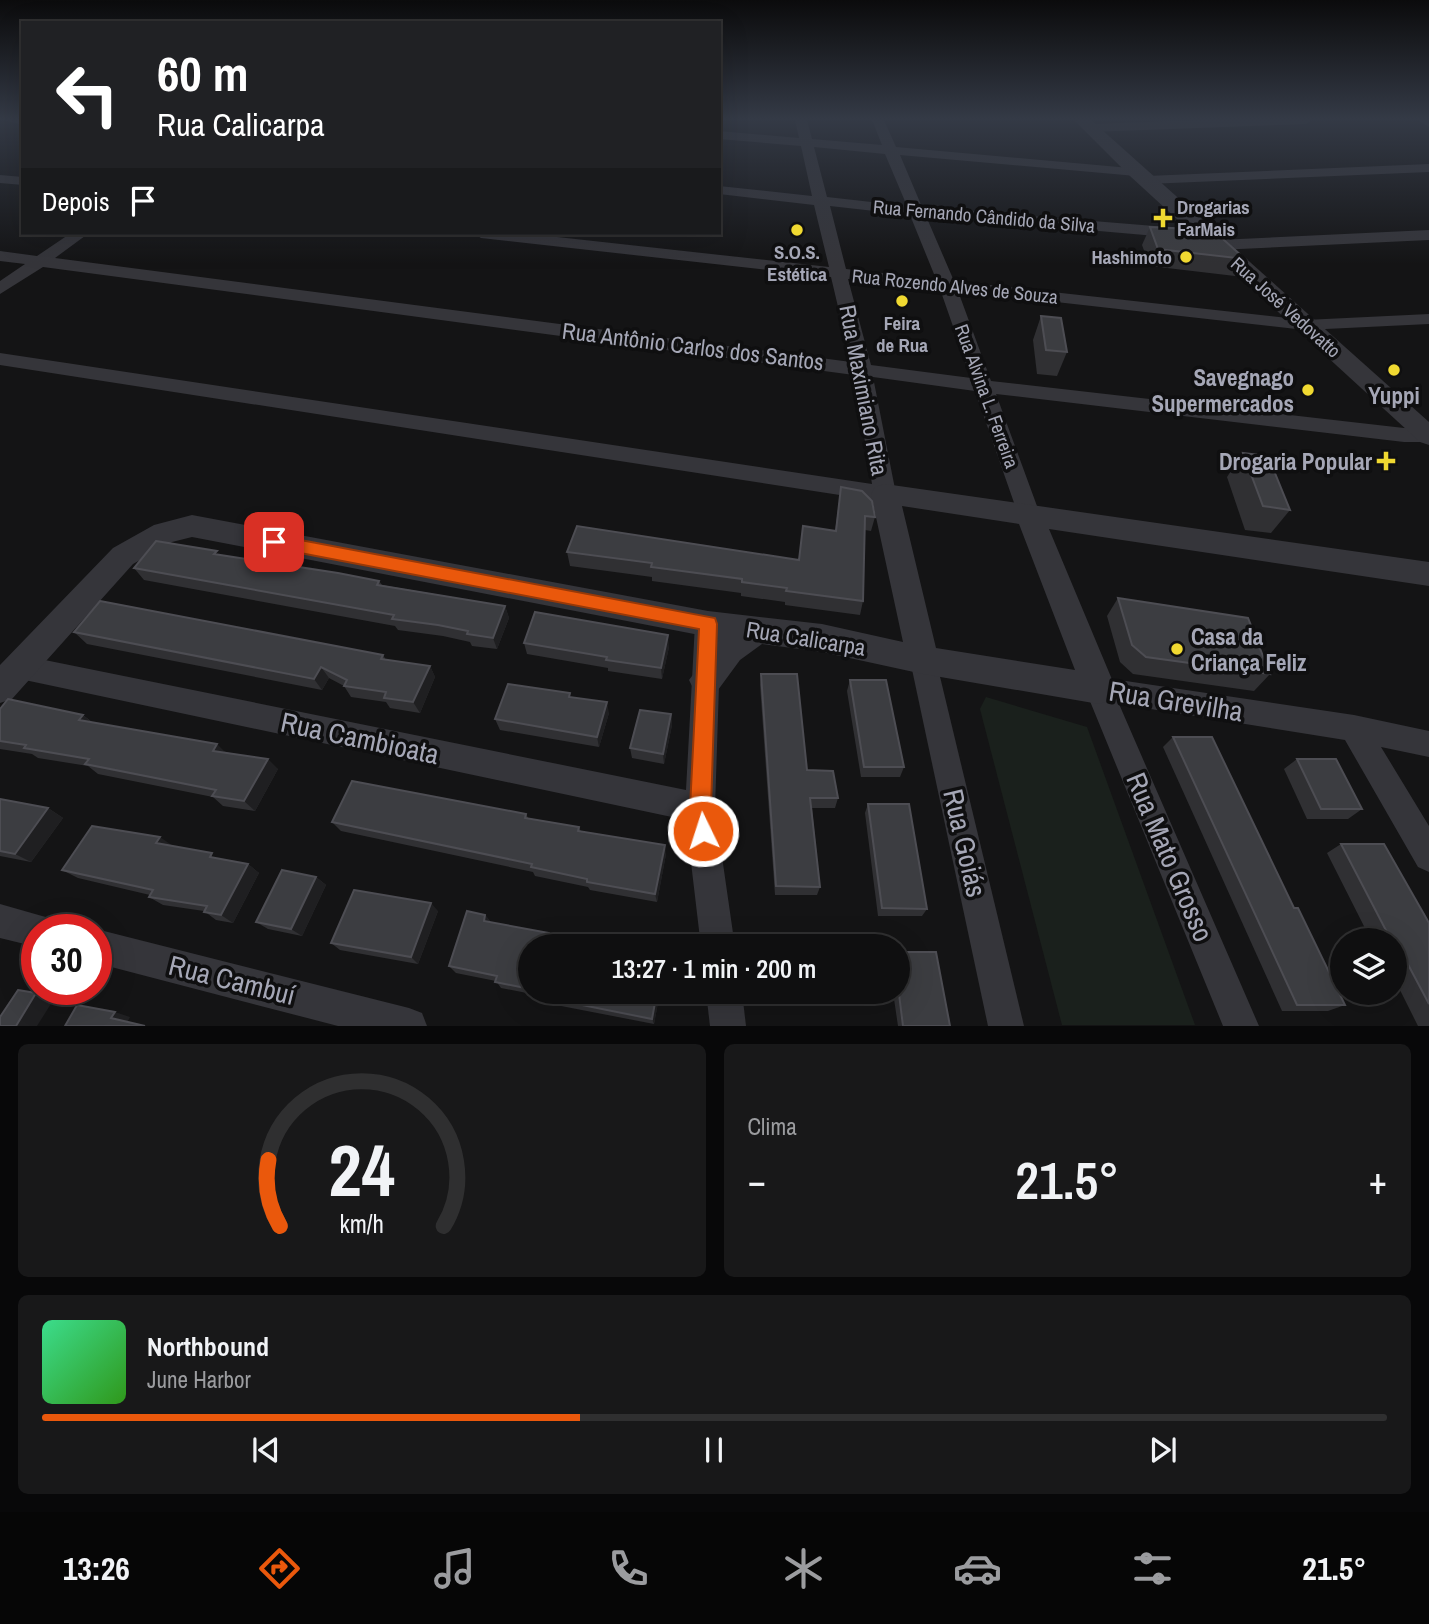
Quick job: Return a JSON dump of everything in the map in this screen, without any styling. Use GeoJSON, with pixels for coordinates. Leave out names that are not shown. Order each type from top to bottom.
{"type":"FeatureCollection","features":[{"type":"Feature","properties":{"kind":"street","name":"Rua Maximiano Rita"},"geometry":{"type":"LineString","coordinates":[[812,168],[841,273],[885,494],[923,660]]}},
{"type":"Feature","properties":{"kind":"street","name":"Rua Alvina L. Ferreira"},"geometry":{"type":"LineString","coordinates":[[898,168],[947,284],[1030,517]]}},
{"type":"Feature","properties":{"kind":"street"},"geometry":{"type":"LineString","coordinates":[[1060,168],[1142,176],[1429,168]]}},
{"type":"Feature","properties":{"kind":"street","name":"Rua José Vedovatto"},"geometry":{"type":"LineString","coordinates":[[1133,168],[1429,435]]}},
{"type":"Feature","properties":{"kind":"street"},"geometry":{"type":"LineString","coordinates":[[0,179],[21,181]]}},
{"type":"Feature","properties":{"kind":"street","name":"Rua Fernando Cândido da Silva"},"geometry":{"type":"LineString","coordinates":[[721,190],[1212,240],[1429,235]]}},
{"type":"Feature","properties":{"kind":"street"},"geometry":{"type":"LineString","coordinates":[[0,289],[78,235]]}},
{"type":"Feature","properties":{"kind":"street","name":"Rua Rozendo Alves de Souza"},"geometry":{"type":"LineString","coordinates":[[499,235],[1305,325],[1429,319]]}},
{"type":"Feature","properties":{"kind":"street","name":"Rua Antônio Carlos dos Santos"},"geometry":{"type":"LineString","coordinates":[[0,256],[984,386],[1404,435],[1429,435]]}},
{"type":"Feature","properties":{"kind":"street"},"geometry":{"type":"LineString","coordinates":[[0,359],[1030,517],[1429,574]]}},
{"type":"Feature","properties":{"kind":"street"},"geometry":{"type":"LineString","coordinates":[[1030,517],[1099,689]]}},
{"type":"Feature","properties":{"kind":"street","name":"Rua Calicarpa"},"geometry":{"type":"LineString","coordinates":[[10,677],[123,556],[164,533],[192,526],[708,624],[822,638],[923,660]]}},
{"type":"Feature","properties":{"kind":"street"},"geometry":{"type":"LineString","coordinates":[[708,624],[700,808],[716,934]]}},
{"type":"Feature","properties":{"kind":"street"},"geometry":{"type":"LineString","coordinates":[[706,680],[729,650],[757,630]]}},
{"type":"Feature","properties":{"kind":"street","name":"Rua Grevilha"},"geometry":{"type":"LineString","coordinates":[[923,660],[1354,728],[1429,744]]}},
{"type":"Feature","properties":{"kind":"street","name":"Rua Goiás"},"geometry":{"type":"LineString","coordinates":[[923,660],[1006,1026]]}},
{"type":"Feature","properties":{"kind":"street","name":"Rua Cambioata"},"geometry":{"type":"LineString","coordinates":[[10,677],[700,808]]}},
{"type":"Feature","properties":{"kind":"street","name":"Rua Mato Grosso"},"geometry":{"type":"LineString","coordinates":[[1099,689],[1241,1026]]}},
{"type":"Feature","properties":{"kind":"street"},"geometry":{"type":"LineString","coordinates":[[1354,728],[1429,856]]}},
{"type":"Feature","properties":{"kind":"street"},"geometry":{"type":"LineString","coordinates":[[0,921],[21,926]]}},
{"type":"Feature","properties":{"kind":"street","name":"Rua Cambuí"},"geometry":{"type":"LineString","coordinates":[[112,950],[409,1026]]}},
{"type":"Feature","properties":{"kind":"street"},"geometry":{"type":"LineString","coordinates":[[725,1004],[728,1026]]}},
{"type":"Feature","properties":{"kind":"shaded area"},"geometry":{"type":"Polygon","coordinates":[[[986,697],[1087,727],[1195,1025],[1062,1025],[980,709],[986,697]]]}},
{"type":"Feature","properties":{"kind":"building"},"geometry":{"type":"Polygon","coordinates":[[[1150,227],[1213,230],[1245,259],[1158,249],[1150,227]]]}},
{"type":"Feature","properties":{"kind":"building"},"geometry":{"type":"Polygon","coordinates":[[[1041,316],[1061,318],[1067,352],[1046,350],[1041,316]]]}},
{"type":"Feature","properties":{"kind":"building"},"geometry":{"type":"Polygon","coordinates":[[[1243,453],[1268,456],[1290,510],[1263,506],[1243,453]]]}},
{"type":"Feature","properties":{"kind":"building"},"geometry":{"type":"Polygon","coordinates":[[[841,487],[862,491],[872,501],[875,517],[865,516],[863,601],[786,591],[787,588],[742,582],[742,579],[651,567],[652,563],[567,552],[577,526],[799,560],[803,526],[836,531],[841,487]]]}},
{"type":"Feature","properties":{"kind":"building"},"geometry":{"type":"Polygon","coordinates":[[[156,541],[217,551],[214,554],[379,581],[377,585],[505,606],[493,638],[438,625],[392,619],[394,615],[134,568],[156,541]]]}},
{"type":"Feature","properties":{"kind":"building"},"geometry":{"type":"Polygon","coordinates":[[[1118,598],[1248,618],[1270,674],[1146,657],[1132,645],[1118,598]]]}},
{"type":"Feature","properties":{"kind":"building"},"geometry":{"type":"Polygon","coordinates":[[[100,601],[383,655],[381,659],[430,666],[413,702],[384,698],[386,692],[344,686],[347,680],[321,667],[314,679],[74,632],[100,601]]]}},
{"type":"Feature","properties":{"kind":"building"},"geometry":{"type":"Polygon","coordinates":[[[535,612],[668,635],[661,668],[524,643],[535,612]]]}},
{"type":"Feature","properties":{"kind":"building"},"geometry":{"type":"Polygon","coordinates":[[[761,674],[797,674],[807,770],[833,771],[838,798],[810,798],[820,887],[776,886],[761,674]]]}},
{"type":"Feature","properties":{"kind":"building"},"geometry":{"type":"Polygon","coordinates":[[[850,680],[886,680],[904,767],[864,767],[850,680]]]}},
{"type":"Feature","properties":{"kind":"building"},"geometry":{"type":"Polygon","coordinates":[[[508,684],[570,693],[569,697],[607,702],[597,737],[495,719],[508,684]]]}},
{"type":"Feature","properties":{"kind":"building"},"geometry":{"type":"Polygon","coordinates":[[[8,699],[83,715],[79,720],[217,744],[213,751],[268,759],[244,801],[212,796],[216,790],[85,764],[89,759],[24,748],[26,745],[0,741],[0,709],[8,699]]]}},
{"type":"Feature","properties":{"kind":"building"},"geometry":{"type":"Polygon","coordinates":[[[640,710],[671,714],[663,754],[630,748],[640,710]]]}},
{"type":"Feature","properties":{"kind":"building"},"geometry":{"type":"Polygon","coordinates":[[[1173,737],[1212,737],[1294,908],[1298,908],[1330,974],[1330,1005],[1297,1005],[1173,737]]]}},
{"type":"Feature","properties":{"kind":"building"},"geometry":{"type":"Polygon","coordinates":[[[1297,759],[1336,759],[1362,809],[1321,809],[1297,759]]]}},
{"type":"Feature","properties":{"kind":"building"},"geometry":{"type":"Polygon","coordinates":[[[352,781],[526,814],[525,818],[579,827],[578,831],[665,845],[655,894],[587,882],[587,879],[531,867],[532,864],[332,822],[352,781]]]}},
{"type":"Feature","properties":{"kind":"building"},"geometry":{"type":"Polygon","coordinates":[[[0,799],[48,808],[15,854],[0,851],[0,799]]]}},
{"type":"Feature","properties":{"kind":"building"},"geometry":{"type":"Polygon","coordinates":[[[868,804],[909,804],[927,909],[882,908],[868,804]]]}},
{"type":"Feature","properties":{"kind":"building"},"geometry":{"type":"Polygon","coordinates":[[[92,826],[160,837],[156,843],[212,853],[210,857],[248,864],[221,915],[204,912],[207,906],[149,897],[153,890],[62,870],[92,826]]]}},
{"type":"Feature","properties":{"kind":"building"},"geometry":{"type":"Polygon","coordinates":[[[1341,844],[1384,844],[1429,923],[1429,1004],[1407,963],[1407,928],[1385,928],[1341,844]]]}},
{"type":"Feature","properties":{"kind":"building"},"geometry":{"type":"Polygon","coordinates":[[[282,870],[316,877],[291,929],[256,922],[282,870]]]}},
{"type":"Feature","properties":{"kind":"building"},"geometry":{"type":"Polygon","coordinates":[[[354,890],[431,903],[411,957],[331,943],[354,890]]]}},
{"type":"Feature","properties":{"kind":"building"},"geometry":{"type":"Polygon","coordinates":[[[467,911],[485,915],[484,921],[549,933],[518,934],[518,987],[495,982],[497,976],[449,966],[467,911]]]}},
{"type":"Feature","properties":{"kind":"building"},"geometry":{"type":"Polygon","coordinates":[[[910,952],[936,952],[950,1026],[903,1026],[900,1004],[910,1004],[910,952]]]}},
{"type":"Feature","properties":{"kind":"building"},"geometry":{"type":"Polygon","coordinates":[[[18,990],[21,990],[21,1005],[29,1005],[16,1026],[0,1026],[0,1017],[18,990]]]}},
{"type":"Feature","properties":{"kind":"building"},"geometry":{"type":"Polygon","coordinates":[[[577,1004],[655,1004],[652,1019],[577,1004]]]}},
{"type":"Feature","properties":{"kind":"building"},"geometry":{"type":"Polygon","coordinates":[[[77,1005],[115,1012],[111,1018],[145,1026],[65,1026],[77,1005]]]}},
{"type":"Feature","properties":{"kind":"place","name":"Drogarias FarMais"},"geometry":{"type":"Point","coordinates":[1163,218]}},
{"type":"Feature","properties":{"kind":"place","name":"S.O.S. Estética"},"geometry":{"type":"Point","coordinates":[797,230]}},
{"type":"Feature","properties":{"kind":"place","name":"Hashimoto"},"geometry":{"type":"Point","coordinates":[1186,257]}},
{"type":"Feature","properties":{"kind":"place","name":"Feira de Rua"},"geometry":{"type":"Point","coordinates":[902,301]}},
{"type":"Feature","properties":{"kind":"place","name":"Yuppi"},"geometry":{"type":"Point","coordinates":[1394,370]}},
{"type":"Feature","properties":{"kind":"place","name":"Savegnago Supermercados"},"geometry":{"type":"Point","coordinates":[1308,390]}},
{"type":"Feature","properties":{"kind":"place","name":"Drogaria Popular"},"geometry":{"type":"Point","coordinates":[1386,461]}},
{"type":"Feature","properties":{"kind":"place","name":"Casa da Criança Feliz"},"geometry":{"type":"Point","coordinates":[1177,649]}},
{"type":"Feature","properties":{"kind":"route"},"geometry":{"type":"LineString","coordinates":[[274,542],[708,624],[700,808],[703,831]]}}]}
